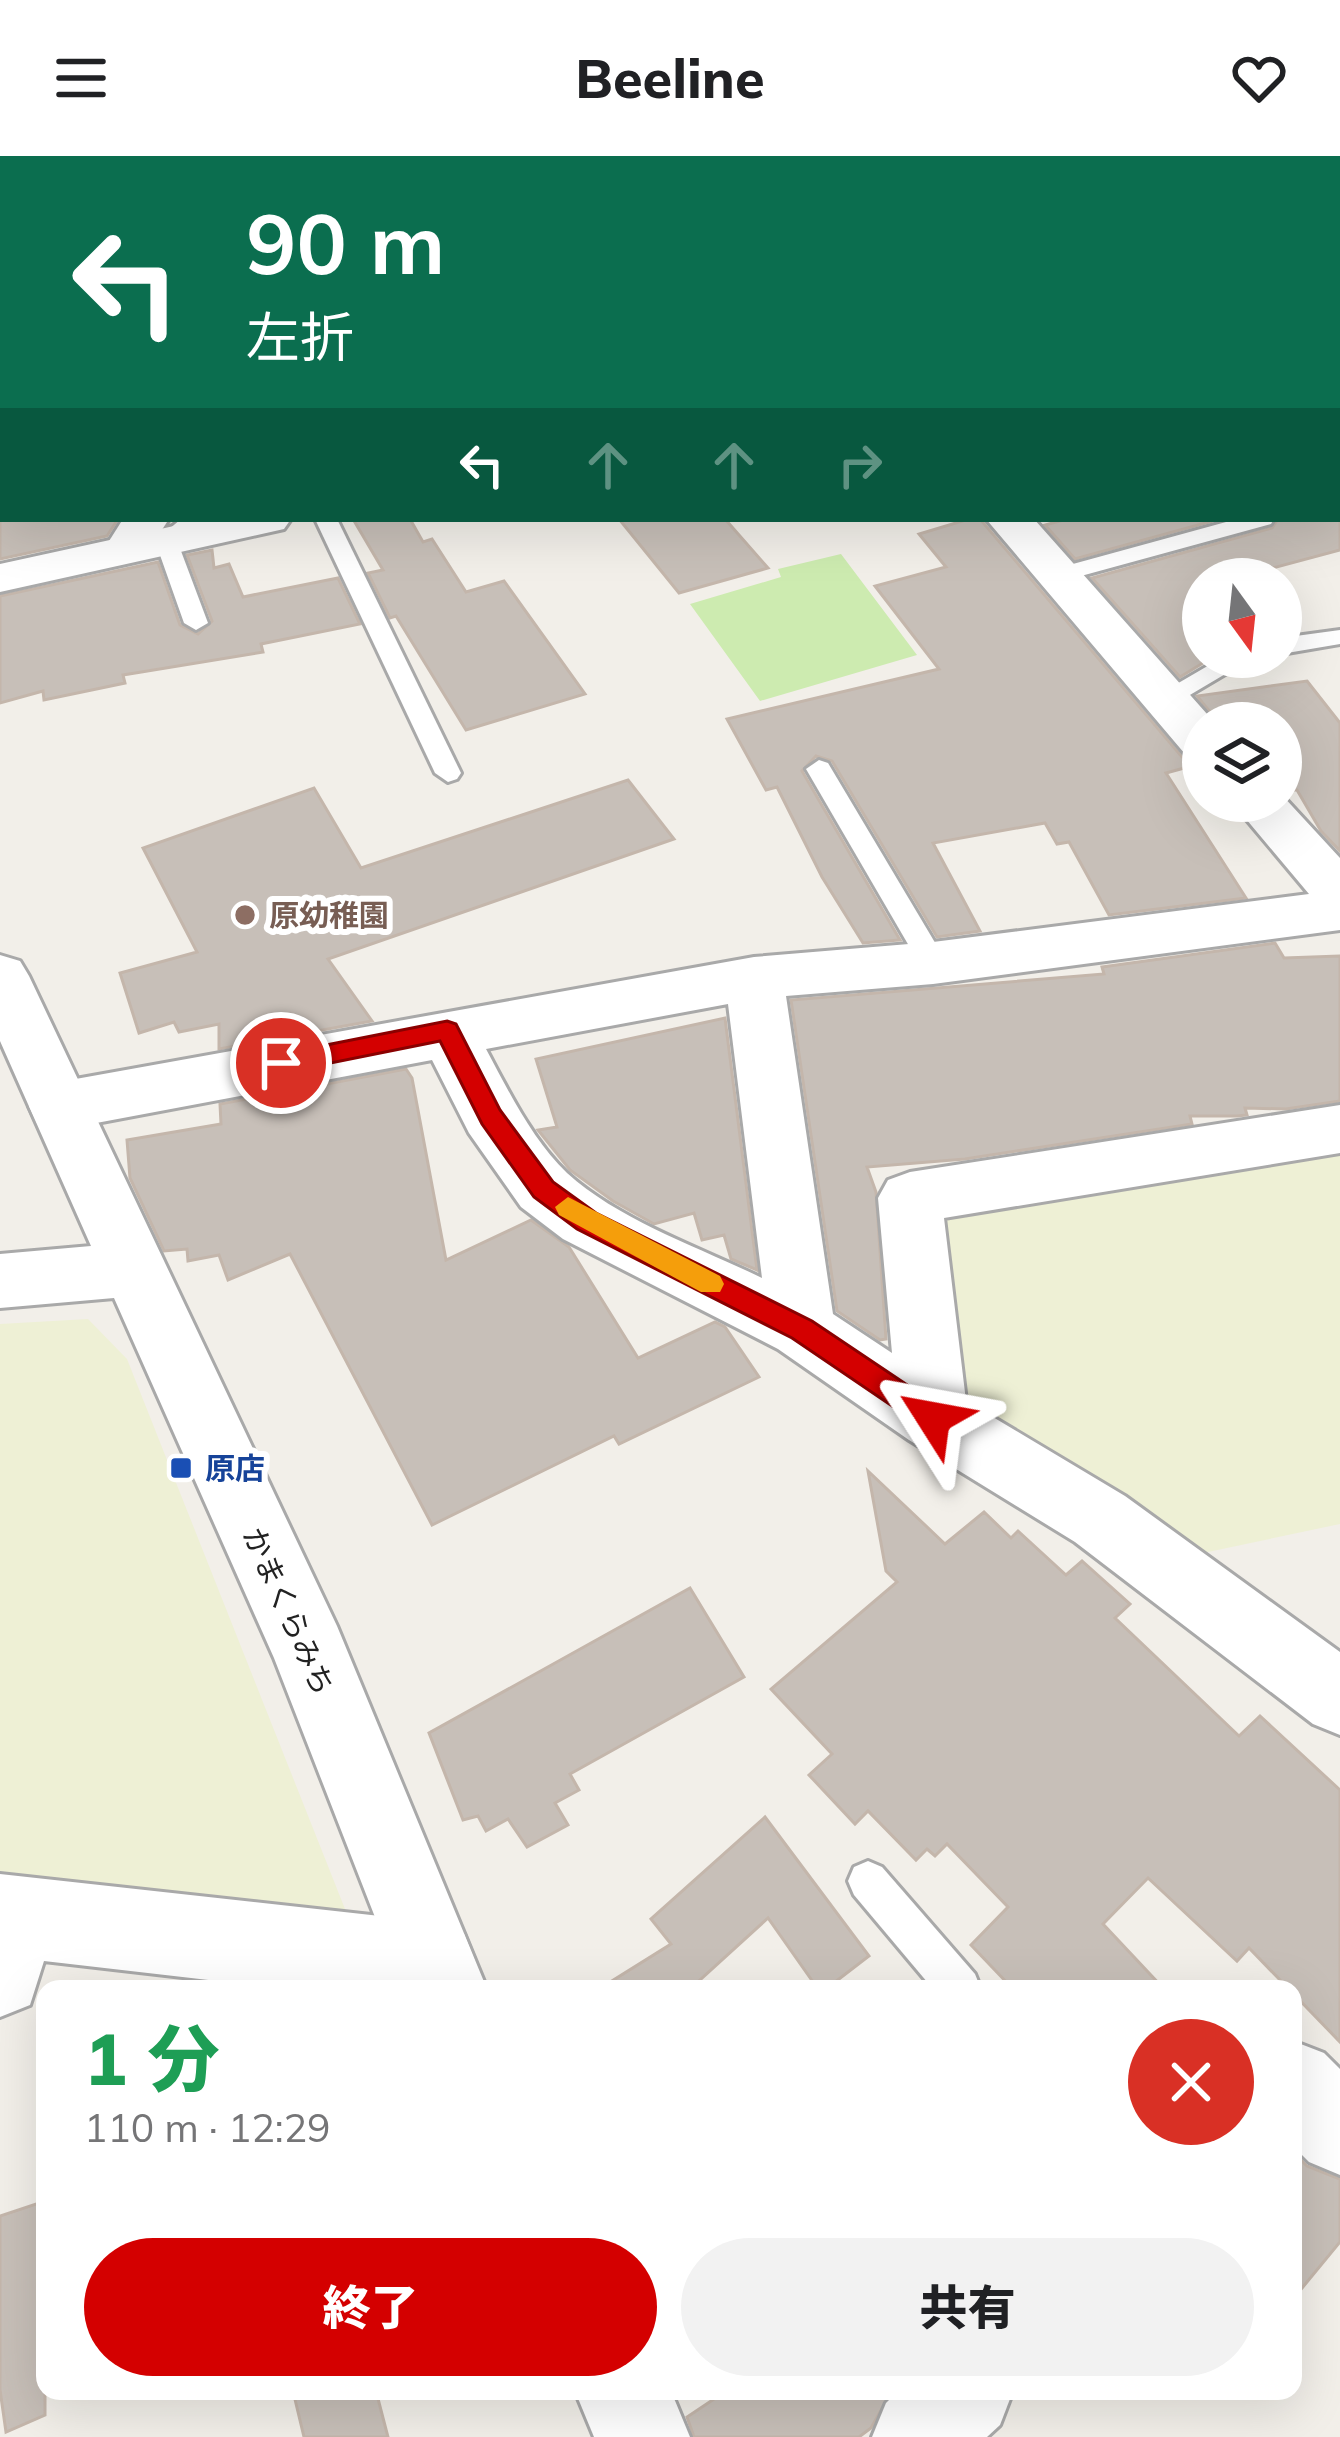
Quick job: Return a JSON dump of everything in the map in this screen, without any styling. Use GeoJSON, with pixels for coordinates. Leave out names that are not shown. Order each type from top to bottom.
{"type":"FeatureCollection","features":[{"type":"Feature","properties":{"kind":"street"},"geometry":{"type":"LineString","coordinates":[[0,578],[158,532],[243,522]]}},
{"type":"Feature","properties":{"kind":"street"},"geometry":{"type":"LineString","coordinates":[[1012,522],[1182,719]]}},
{"type":"Feature","properties":{"kind":"street"},"geometry":{"type":"LineString","coordinates":[[1277,822],[1340,893]]}},
{"type":"Feature","properties":{"kind":"street"},"geometry":{"type":"LineString","coordinates":[[59,1106],[447,1030],[754,978],[934,963],[1340,910]]}},
{"type":"Feature","properties":{"kind":"street","name":"かまくらみち"},"geometry":{"type":"LineString","coordinates":[[0,976],[310,1652],[440,1976]]}},
{"type":"Feature","properties":{"kind":"street"},"geometry":{"type":"LineString","coordinates":[[754,978],[802,1329]]}},
{"type":"Feature","properties":{"kind":"street"},"geometry":{"type":"LineString","coordinates":[[447,1030],[491,1117],[543,1189],[586,1221],[802,1329],[933,1418],[1100,1519],[1338,1693]]}},
{"type":"Feature","properties":{"kind":"street"},"geometry":{"type":"LineString","coordinates":[[933,1418],[910,1198],[1340,1129]]}},
{"type":"Feature","properties":{"kind":"street"},"geometry":{"type":"LineString","coordinates":[[0,1281],[133,1269]]}},
{"type":"Feature","properties":{"kind":"street"},"geometry":{"type":"LineString","coordinates":[[4,1935],[440,1976]]}},
{"type":"Feature","properties":{"kind":"street"},"geometry":{"type":"LineString","coordinates":[[1302,2093],[1340,2131]]}},
{"type":"Feature","properties":{"kind":"street"},"geometry":{"type":"LineString","coordinates":[[920,2437],[957,2400]]}},
{"type":"Feature","properties":{"kind":"lane"},"geometry":{"type":"LineString","coordinates":[[327,522],[448,773]]}},
{"type":"Feature","properties":{"kind":"lane"},"geometry":{"type":"LineString","coordinates":[[1059,575],[1252,522]]}},
{"type":"Feature","properties":{"kind":"lane"},"geometry":{"type":"LineString","coordinates":[[158,532],[196,623]]}},
{"type":"Feature","properties":{"kind":"lane"},"geometry":{"type":"LineString","coordinates":[[1302,643],[1340,637]]}},
{"type":"Feature","properties":{"kind":"lane"},"geometry":{"type":"LineString","coordinates":[[1164,700],[1204,678]]}},
{"type":"Feature","properties":{"kind":"lane"},"geometry":{"type":"LineString","coordinates":[[819,770],[934,963]]}},
{"type":"Feature","properties":{"kind":"lane"},"geometry":{"type":"LineString","coordinates":[[868,1881],[952,1980]]}},
{"type":"Feature","properties":{"kind":"green space"},"geometry":{"type":"Polygon","coordinates":[[[841,554],[917,655],[760,701],[690,604],[781,577],[778,569],[841,554]]]}},
{"type":"Feature","properties":{"kind":"green space"},"geometry":{"type":"Polygon","coordinates":[[[1340,1141],[1340,1524],[1189,1556],[951,1407],[927,1210],[1340,1141]]]}},
{"type":"Feature","properties":{"kind":"green space"},"geometry":{"type":"Polygon","coordinates":[[[88,1319],[127,1359],[345,1909],[325,1915],[0,1876],[0,1324],[88,1319]]]}},
{"type":"Feature","properties":{"kind":"building"},"geometry":{"type":"Polygon","coordinates":[[[0,522],[116,522],[107,536],[0,559],[0,522]]]}},
{"type":"Feature","properties":{"kind":"building"},"geometry":{"type":"Polygon","coordinates":[[[355,522],[412,522],[423,542],[432,539],[466,592],[504,581],[585,694],[466,730],[396,616],[390,618],[368,573],[383,570],[355,522]]]}},
{"type":"Feature","properties":{"kind":"building"},"geometry":{"type":"Polygon","coordinates":[[[621,522],[728,522],[768,568],[679,593],[621,522]]]}},
{"type":"Feature","properties":{"kind":"building"},"geometry":{"type":"Polygon","coordinates":[[[959,522],[983,522],[1182,757],[1182,769],[1166,773],[1182,798],[1182,822],[1197,822],[1246,898],[1109,915],[1069,842],[1057,844],[1045,823],[933,843],[980,931],[937,937],[832,761],[816,756],[802,771],[900,940],[863,943],[822,877],[777,787],[766,790],[727,719],[939,669],[875,586],[946,567],[919,534],[959,522]]]}},
{"type":"Feature","properties":{"kind":"building"},"geometry":{"type":"Polygon","coordinates":[[[1056,522],[1209,522],[1075,559],[1045,525],[1056,522]]]}},
{"type":"Feature","properties":{"kind":"building"},"geometry":{"type":"Polygon","coordinates":[[[1276,522],[1340,522],[1340,550],[1302,560],[1182,558],[1180,677],[1092,578],[1272,528],[1276,522]]]}},
{"type":"Feature","properties":{"kind":"building"},"geometry":{"type":"Polygon","coordinates":[[[212,550],[214,568],[229,564],[243,597],[338,578],[360,624],[261,644],[263,652],[123,675],[125,683],[44,700],[43,691],[0,703],[0,596],[158,562],[180,625],[198,634],[212,621],[187,555],[212,550]]]}},
{"type":"Feature","properties":{"kind":"building"},"geometry":{"type":"Polygon","coordinates":[[[1307,681],[1340,723],[1340,851],[1321,831],[1302,799],[1302,702],[1202,702],[1197,696],[1307,681]]]}},
{"type":"Feature","properties":{"kind":"building"},"geometry":{"type":"Polygon","coordinates":[[[628,780],[674,839],[328,959],[372,1021],[219,1049],[219,1024],[179,1032],[174,1022],[139,1033],[120,973],[197,952],[143,848],[314,788],[361,868],[628,780]]]}},
{"type":"Feature","properties":{"kind":"building"},"geometry":{"type":"Polygon","coordinates":[[[1275,943],[1284,958],[1340,956],[1340,1101],[1286,1109],[1245,1108],[1247,1115],[1190,1116],[1192,1124],[965,1159],[867,1167],[876,1192],[886,1339],[880,1340],[837,1311],[791,1000],[1104,974],[1102,967],[1275,943]]]}},
{"type":"Feature","properties":{"kind":"building"},"geometry":{"type":"Polygon","coordinates":[[[725,1018],[757,1270],[731,1259],[724,1235],[702,1240],[694,1213],[654,1224],[613,1201],[570,1170],[538,1130],[557,1127],[536,1059],[725,1018]]]}},
{"type":"Feature","properties":{"kind":"building"},"geometry":{"type":"Polygon","coordinates":[[[406,1069],[412,1078],[446,1260],[531,1220],[569,1247],[638,1358],[715,1322],[725,1327],[759,1377],[619,1444],[614,1436],[432,1525],[290,1254],[228,1280],[219,1255],[188,1261],[187,1249],[164,1251],[130,1178],[127,1140],[221,1124],[220,1104],[406,1069]]]}},
{"type":"Feature","properties":{"kind":"building"},"geometry":{"type":"Polygon","coordinates":[[[868,1471],[945,1544],[984,1512],[1011,1538],[1018,1531],[1066,1575],[1082,1561],[1130,1604],[1115,1618],[1239,1736],[1260,1716],[1340,1790],[1340,2042],[1302,2003],[1302,1980],[1280,1980],[1249,1948],[1237,1961],[1148,1878],[1103,1924],[1156,1980],[1004,1980],[971,1945],[1008,1907],[947,1844],[935,1856],[927,1849],[916,1860],[868,1811],[855,1824],[809,1775],[832,1754],[771,1689],[897,1582],[886,1571],[868,1471]]]}},
{"type":"Feature","properties":{"kind":"building"},"geometry":{"type":"Polygon","coordinates":[[[690,1588],[744,1677],[570,1774],[579,1790],[555,1803],[568,1825],[527,1847],[508,1819],[486,1831],[478,1816],[463,1820],[429,1733],[690,1588]]]}},
{"type":"Feature","properties":{"kind":"building"},"geometry":{"type":"Polygon","coordinates":[[[765,1817],[869,1956],[838,1980],[812,1980],[768,1918],[700,1980],[613,1980],[671,1944],[651,1919],[765,1817]]]}},
{"type":"Feature","properties":{"kind":"building"},"geometry":{"type":"Polygon","coordinates":[[[1302,2161],[1340,2179],[1340,2242],[1302,2288],[1302,2161]]]}},
{"type":"Feature","properties":{"kind":"building"},"geometry":{"type":"Polygon","coordinates":[[[36,2204],[36,2400],[45,2400],[45,2415],[6,2432],[0,2390],[0,2216],[36,2204]]]}},
{"type":"Feature","properties":{"kind":"building"},"geometry":{"type":"Polygon","coordinates":[[[295,2400],[378,2400],[388,2437],[304,2437],[295,2400]]]}},
{"type":"Feature","properties":{"kind":"building"},"geometry":{"type":"Polygon","coordinates":[[[712,2400],[887,2400],[871,2428],[859,2437],[694,2437],[687,2417],[712,2400]]]}},
{"type":"Feature","properties":{"kind":"slow traffic"},"geometry":{"type":"LineString","coordinates":[[568,1207],[586,1221],[710,1284]]}},
{"type":"Feature","properties":{"kind":"place","name":"原幼稚園"},"geometry":{"type":"Point","coordinates":[245,915]}},
{"type":"Feature","properties":{"kind":"place","name":"原店"},"geometry":{"type":"Point","coordinates":[181,1468]}},
{"type":"Feature","properties":{"kind":"route"},"geometry":{"type":"LineString","coordinates":[[281,1063],[447,1030],[491,1117],[543,1189],[586,1221],[802,1329],[933,1418]]}}]}
